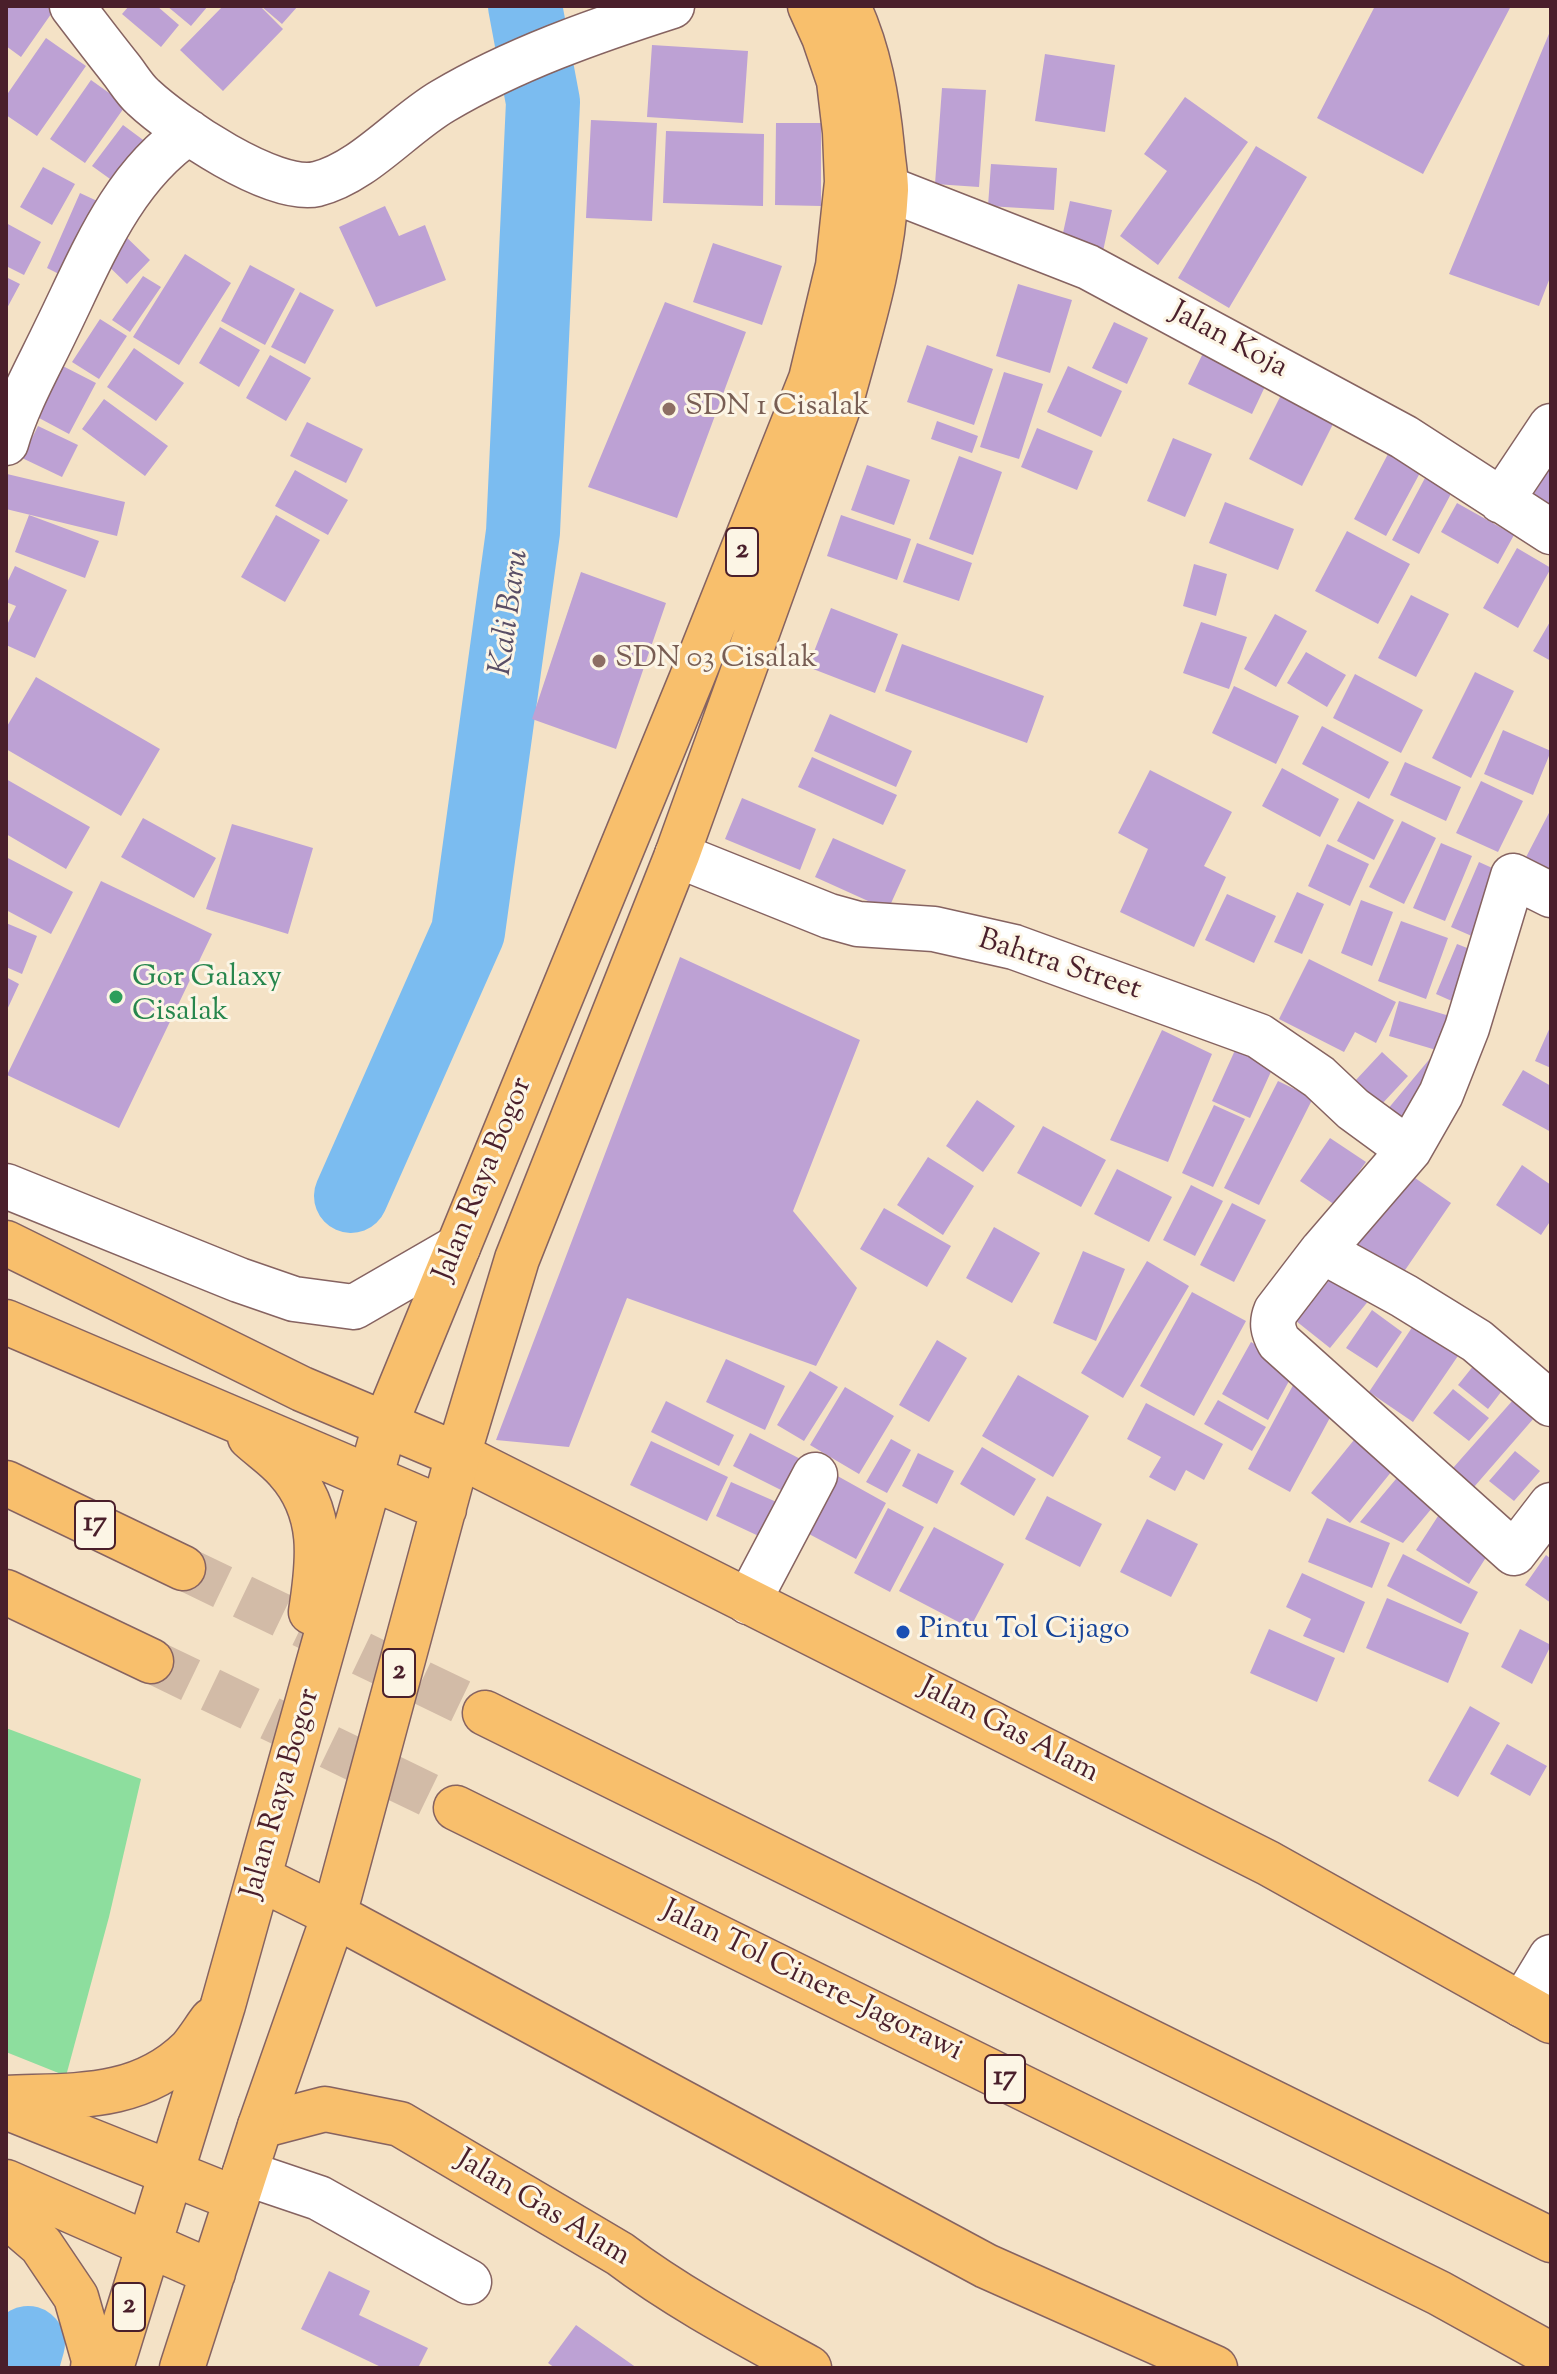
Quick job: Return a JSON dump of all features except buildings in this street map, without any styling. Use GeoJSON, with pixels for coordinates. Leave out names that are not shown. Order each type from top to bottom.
{"type":"FeatureCollection","features":[{"type":"Feature","properties":{"kind":"main road","name":"Jalan Raya Bogor"},"geometry":{"type":"LineString","coordinates":[[111,2368],[223,2005],[385,1425],[811,379],[838,266],[847,182],[839,81],[810,6]]}},
{"type":"Feature","properties":{"kind":"main road","name":"Jalan Raya Bogor"},"geometry":{"type":"LineString","coordinates":[[444,1509],[517,1259],[677,855],[843,394],[870,289],[882,231],[886,188],[873,79],[861,33],[848,6]]}},
{"type":"Feature","properties":{"kind":"main road","name":"Jalan Gas Alam"},"geometry":{"type":"LineString","coordinates":[[6,1243],[302,1389],[458,1455],[1268,1863],[1537,2013]]}},
{"type":"Feature","properties":{"kind":"main road"},"geometry":{"type":"LineString","coordinates":[[6,1322],[444,1509]]}},
{"type":"Feature","properties":{"kind":"main road"},"geometry":{"type":"LineString","coordinates":[[227,1416],[288,1471],[306,1498],[316,1527],[318,1561],[284,1788]]}},
{"type":"Feature","properties":{"kind":"main road","name":"17"},"geometry":{"type":"LineString","coordinates":[[6,1483],[183,1568]]}},
{"type":"Feature","properties":{"kind":"main road","name":"2"},"geometry":{"type":"LineString","coordinates":[[334,1915],[444,1509]]}},
{"type":"Feature","properties":{"kind":"main road"},"geometry":{"type":"LineString","coordinates":[[6,1592],[151,1661]]}},
{"type":"Feature","properties":{"kind":"main road"},"geometry":{"type":"LineString","coordinates":[[485,1713],[1551,2240]]}},
{"type":"Feature","properties":{"kind":"main road","name":"Jalan Tol Cinere–Jagorawi"},"geometry":{"type":"LineString","coordinates":[[456,1808],[1439,2293],[1551,2355]]}},
{"type":"Feature","properties":{"kind":"main road"},"geometry":{"type":"LineString","coordinates":[[259,1878],[334,1915],[986,2266],[1215,2368]]}},
{"type":"Feature","properties":{"kind":"main road"},"geometry":{"type":"LineString","coordinates":[[182,2368],[260,2126],[334,1915]]}},
{"type":"Feature","properties":{"kind":"main road"},"geometry":{"type":"LineString","coordinates":[[6,2098],[102,2095],[150,2079],[190,2050],[223,2005]]}},
{"type":"Feature","properties":{"kind":"main road"},"geometry":{"type":"LineString","coordinates":[[6,2107],[171,2174],[240,2186]]}},
{"type":"Feature","properties":{"kind":"main road","name":"Jalan Gas Alam"},"geometry":{"type":"LineString","coordinates":[[260,2126],[325,2109],[400,2124],[809,2368]]}},
{"type":"Feature","properties":{"kind":"main road"},"geometry":{"type":"LineString","coordinates":[[6,2182],[213,2273]]}},
{"type":"Feature","properties":{"kind":"main road"},"geometry":{"type":"LineString","coordinates":[[6,2215],[41,2245],[76,2297],[94,2360],[93,2368]]}},
{"type":"Feature","properties":{"kind":"street"},"geometry":{"type":"LineString","coordinates":[[72,6],[142,96],[189,132],[265,175],[290,185],[316,184],[342,175],[426,111],[482,78],[613,25],[672,6]]}},
{"type":"Feature","properties":{"kind":"street"},"geometry":{"type":"LineString","coordinates":[[6,443],[29,385],[120,205],[164,149],[189,132]]}},
{"type":"Feature","properties":{"kind":"street","name":"Jalan Koja"},"geometry":{"type":"LineString","coordinates":[[886,188],[1088,267],[1404,437],[1551,532]]}},
{"type":"Feature","properties":{"kind":"street"},"geometry":{"type":"LineString","coordinates":[[1501,501],[1551,426]]}},
{"type":"Feature","properties":{"kind":"street","name":"Bahtra Street"},"geometry":{"type":"LineString","coordinates":[[677,855],[829,916],[858,924],[934,929],[1014,947],[1259,1036],[1310,1070],[1353,1109],[1409,1150]]}},
{"type":"Feature","properties":{"kind":"street"},"geometry":{"type":"LineString","coordinates":[[1532,886],[1441,1094],[1409,1150],[1322,1251],[1276,1311],[1273,1331],[1279,1342],[1514,1553],[1551,1505]]}},
{"type":"Feature","properties":{"kind":"street"},"geometry":{"type":"LineString","coordinates":[[6,1186],[239,1280],[294,1299],[354,1307],[458,1247]]}},
{"type":"Feature","properties":{"kind":"street"},"geometry":{"type":"LineString","coordinates":[[1322,1251],[1477,1341],[1551,1404]]}},
{"type":"Feature","properties":{"kind":"street"},"geometry":{"type":"LineString","coordinates":[[748,1602],[815,1475]]}},
{"type":"Feature","properties":{"kind":"street"},"geometry":{"type":"LineString","coordinates":[[1537,2013],[1551,1957]]}},
{"type":"Feature","properties":{"kind":"street"},"geometry":{"type":"LineString","coordinates":[[240,2186],[319,2198],[469,2282]]}},
{"type":"Feature","properties":{"kind":"green space"},"geometry":{"type":"Polygon","coordinates":[[[6,1728],[141,1779],[109,1917],[66,2076],[6,2052],[6,1728]]]}},
{"type":"Feature","properties":{"kind":"waterway","name":"Kali Baru"},"geometry":{"type":"LineString","coordinates":[[351,1196],[468,932],[523,532],[543,102],[525,6]]}},
{"type":"Feature","properties":{"kind":"waterway","name":"Kali Baru"},"geometry":{"type":"LineString","coordinates":[[21,2368],[28,2343]]}},
{"type":"Feature","properties":{"kind":"tunnel"},"geometry":{"type":"LineString","coordinates":[[183,1568],[485,1713]]}},
{"type":"Feature","properties":{"kind":"tunnel"},"geometry":{"type":"LineString","coordinates":[[151,1661],[456,1808]]}},
{"type":"Feature","properties":{"kind":"place","name":"SDN 1 Cisalak"},"geometry":{"type":"Point","coordinates":[669,409]}},
{"type":"Feature","properties":{"kind":"place","name":"SDN 03 Cisalak"},"geometry":{"type":"Point","coordinates":[599,661]}},
{"type":"Feature","properties":{"kind":"place","name":"Gor Galaxy Cisalak"},"geometry":{"type":"Point","coordinates":[116,997]}},
{"type":"Feature","properties":{"kind":"place","name":"Pintu Tol Cijago"},"geometry":{"type":"Point","coordinates":[903,1632]}}]}
